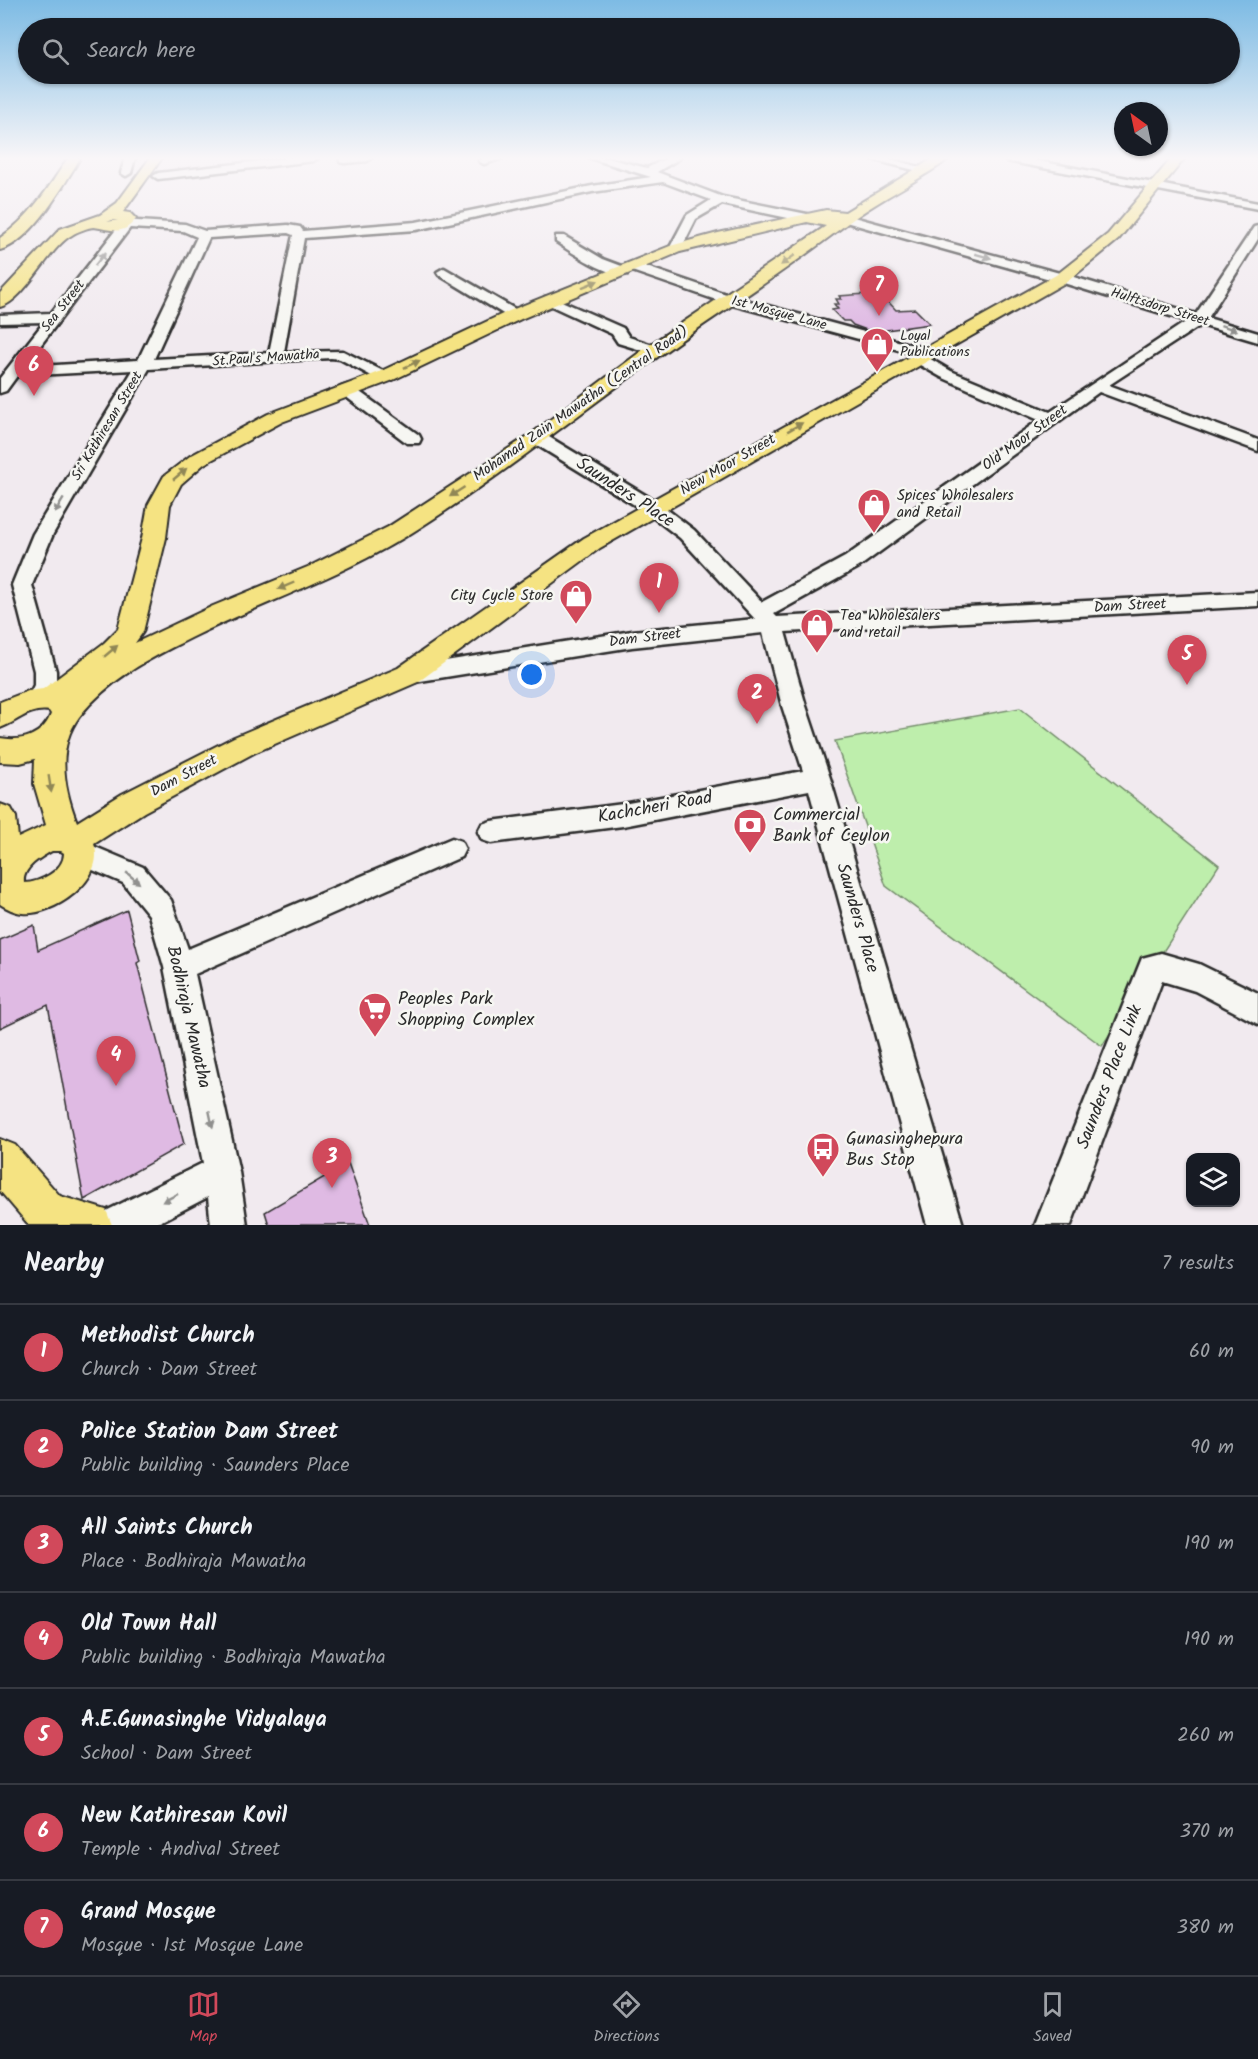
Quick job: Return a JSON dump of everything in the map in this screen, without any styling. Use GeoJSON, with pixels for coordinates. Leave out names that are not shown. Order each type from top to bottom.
{"type":"FeatureCollection","features":[{"type":"Feature","properties":{"kind":"main road"},"geometry":{"type":"LineString","coordinates":[[0,245],[19,232],[36,215]]}},
{"type":"Feature","properties":{"kind":"main road"},"geometry":{"type":"LineString","coordinates":[[0,302],[62,236],[109,215]]}},
{"type":"Feature","properties":{"kind":"main road"},"geometry":{"type":"LineString","coordinates":[[102,220],[108,227],[126,223],[131,215]]}},
{"type":"Feature","properties":{"kind":"main road"},"geometry":{"type":"LineString","coordinates":[[0,750],[18,752],[30,749],[47,740],[53,711],[130,632],[154,538],[159,505],[172,481],[197,460],[266,423],[384,377],[515,315],[675,249],[718,237],[838,215]]}},
{"type":"Feature","properties":{"kind":"main road"},"geometry":{"type":"LineString","coordinates":[[867,225],[872,215]]}},
{"type":"Feature","properties":{"kind":"main road","name":"New Moor Street"},"geometry":{"type":"LineString","coordinates":[[408,675],[592,543],[1062,278],[1113,237],[1130,215]]}},
{"type":"Feature","properties":{"kind":"main road","name":"Mohamad Zain Mawatha (Central Road)"},"geometry":{"type":"LineString","coordinates":[[53,711],[131,656],[173,634],[319,572],[396,532],[538,438],[654,350],[730,300],[831,218]]}},
{"type":"Feature","properties":{"kind":"main road"},"geometry":{"type":"LineString","coordinates":[[134,616],[138,628],[148,634],[158,636],[173,634]]}},
{"type":"Feature","properties":{"kind":"main road","name":"Dam Street"},"geometry":{"type":"LineString","coordinates":[[74,843],[133,803],[244,745],[408,675]]}},
{"type":"Feature","properties":{"kind":"main road"},"geometry":{"type":"LineString","coordinates":[[0,717],[21,703],[53,711]]}},
{"type":"Feature","properties":{"kind":"main road"},"geometry":{"type":"LineString","coordinates":[[7,892],[45,894],[68,881],[80,862],[52,795],[48,775],[53,711]]}},
{"type":"Feature","properties":{"kind":"main road"},"geometry":{"type":"LineString","coordinates":[[0,817],[7,892]]}},
{"type":"Feature","properties":{"kind":"main road"},"geometry":{"type":"LineString","coordinates":[[7,892],[18,855],[27,848],[50,837],[74,843]]}},
{"type":"Feature","properties":{"kind":"main road"},"geometry":{"type":"LineString","coordinates":[[0,1160],[42,1219],[92,1225]]}},
{"type":"Feature","properties":{"kind":"street"},"geometry":{"type":"LineString","coordinates":[[299,235],[416,225],[464,215]]}},
{"type":"Feature","properties":{"kind":"street"},"geometry":{"type":"LineString","coordinates":[[675,249],[691,217],[694,215]]}},
{"type":"Feature","properties":{"kind":"street","name":"Hulftsdorp Street"},"geometry":{"type":"LineString","coordinates":[[814,215],[867,225],[1062,278],[1258,338]]}},
{"type":"Feature","properties":{"kind":"street"},"geometry":{"type":"LineString","coordinates":[[126,223],[185,228],[204,235],[296,230],[299,235],[276,357]]}},
{"type":"Feature","properties":{"kind":"street","name":"Sea Street"},"geometry":{"type":"LineString","coordinates":[[0,388],[126,223]]}},
{"type":"Feature","properties":{"kind":"street","name":"Old Moor Street"},"geometry":{"type":"LineString","coordinates":[[766,618],[852,562],[1097,386],[1200,319],[1258,230]]}},
{"type":"Feature","properties":{"kind":"street","name":"Sri Kathiresan Street"},"geometry":{"type":"LineString","coordinates":[[53,711],[22,585],[43,534],[143,366],[204,235]]}},
{"type":"Feature","properties":{"kind":"street","name":"1st Mosque Lane"},"geometry":{"type":"LineString","coordinates":[[560,239],[598,262],[922,356],[946,374],[1051,419]]}},
{"type":"Feature","properties":{"kind":"street"},"geometry":{"type":"LineString","coordinates":[[444,272],[515,315]]}},
{"type":"Feature","properties":{"kind":"street"},"geometry":{"type":"LineString","coordinates":[[550,300],[618,332],[622,340],[654,350]]}},
{"type":"Feature","properties":{"kind":"street"},"geometry":{"type":"LineString","coordinates":[[0,319],[55,317]]}},
{"type":"Feature","properties":{"kind":"street","name":"St.Paul's Mawatha"},"geometry":{"type":"LineString","coordinates":[[12,372],[338,354],[384,377]]}},
{"type":"Feature","properties":{"kind":"street"},"geometry":{"type":"LineString","coordinates":[[1097,386],[1258,446]]}},
{"type":"Feature","properties":{"kind":"street"},"geometry":{"type":"LineString","coordinates":[[347,390],[413,439]]}},
{"type":"Feature","properties":{"kind":"street","name":"Saunders Place"},"geometry":{"type":"LineString","coordinates":[[538,438],[653,508],[687,534],[766,618],[818,778],[945,1225]]}},
{"type":"Feature","properties":{"kind":"street","name":"Dam Street"},"geometry":{"type":"LineString","coordinates":[[408,675],[766,618],[1258,598]]}},
{"type":"Feature","properties":{"kind":"street","name":"Kachcheri Road"},"geometry":{"type":"LineString","coordinates":[[491,832],[623,815],[818,778]]}},
{"type":"Feature","properties":{"kind":"street","name":"Bodhiraja Mawatha"},"geometry":{"type":"LineString","coordinates":[[74,843],[133,875],[161,909],[179,967],[222,1172],[229,1225]]}},
{"type":"Feature","properties":{"kind":"street"},"geometry":{"type":"LineString","coordinates":[[179,967],[452,849]]}},
{"type":"Feature","properties":{"kind":"street","name":"Saunders Place Link"},"geometry":{"type":"LineString","coordinates":[[1053,1225],[1152,968],[1165,966],[1192,975],[1258,1009]]}},
{"type":"Feature","properties":{"kind":"street"},"geometry":{"type":"LineString","coordinates":[[117,1225],[222,1172]]}},
{"type":"Feature","properties":{"kind":"green space"},"geometry":{"type":"Polygon","coordinates":[[[1020,708],[1219,865],[1102,1046],[886,886],[835,741],[1020,708]]]}},
{"type":"Feature","properties":{"kind":"building"},"geometry":{"type":"Polygon","coordinates":[[[880,293],[896,310],[915,309],[930,324],[872,332],[853,325],[849,321],[843,321],[832,310],[838,309],[834,304],[839,304],[836,299],[841,299],[839,296],[880,293]]]}},
{"type":"Feature","properties":{"kind":"building"},"geometry":{"type":"Polygon","coordinates":[[[127,910],[140,961],[137,963],[184,1144],[84,1200],[48,1005],[0,1028],[0,940],[34,925],[38,950],[127,910]]]}},
{"type":"Feature","properties":{"kind":"building"},"geometry":{"type":"Polygon","coordinates":[[[348,1163],[370,1225],[269,1225],[265,1212],[348,1163]]]}},
{"type":"Feature","properties":{"kind":"place","name":"Grand Mosque"},"geometry":{"type":"Point","coordinates":[879,316]}},
{"type":"Feature","properties":{"kind":"place","name":"Loyal Publications"},"geometry":{"type":"Point","coordinates":[877,373]}},
{"type":"Feature","properties":{"kind":"place","name":"New Kathiresan Kovil"},"geometry":{"type":"Point","coordinates":[34,396]}},
{"type":"Feature","properties":{"kind":"place","name":"Spices Wholesalers and Retail"},"geometry":{"type":"Point","coordinates":[874,534]}},
{"type":"Feature","properties":{"kind":"place","name":"Methodist Church"},"geometry":{"type":"Point","coordinates":[659,613]}},
{"type":"Feature","properties":{"kind":"place","name":"City Cycle Store"},"geometry":{"type":"Point","coordinates":[576,625]}},
{"type":"Feature","properties":{"kind":"place","name":"Tea Wholesalers and retail"},"geometry":{"type":"Point","coordinates":[817,654]}},
{"type":"Feature","properties":{"kind":"place","name":"A.E.Gunasinghe Vidyalaya"},"geometry":{"type":"Point","coordinates":[1187,685]}},
{"type":"Feature","properties":{"kind":"place","name":"Police Station Dam Street"},"geometry":{"type":"Point","coordinates":[757,724]}},
{"type":"Feature","properties":{"kind":"place","name":"Commercial Bank of Ceylon"},"geometry":{"type":"Point","coordinates":[750,854]}},
{"type":"Feature","properties":{"kind":"place","name":"Peoples Park Shopping Complex"},"geometry":{"type":"Point","coordinates":[375,1038]}},
{"type":"Feature","properties":{"kind":"place","name":"Old Town Hall"},"geometry":{"type":"Point","coordinates":[116,1086]}},
{"type":"Feature","properties":{"kind":"place","name":"Gunasinghepura Bus Stop"},"geometry":{"type":"Point","coordinates":[823,1178]}},
{"type":"Feature","properties":{"kind":"place","name":"All Saints Church"},"geometry":{"type":"Point","coordinates":[332,1188]}}]}
